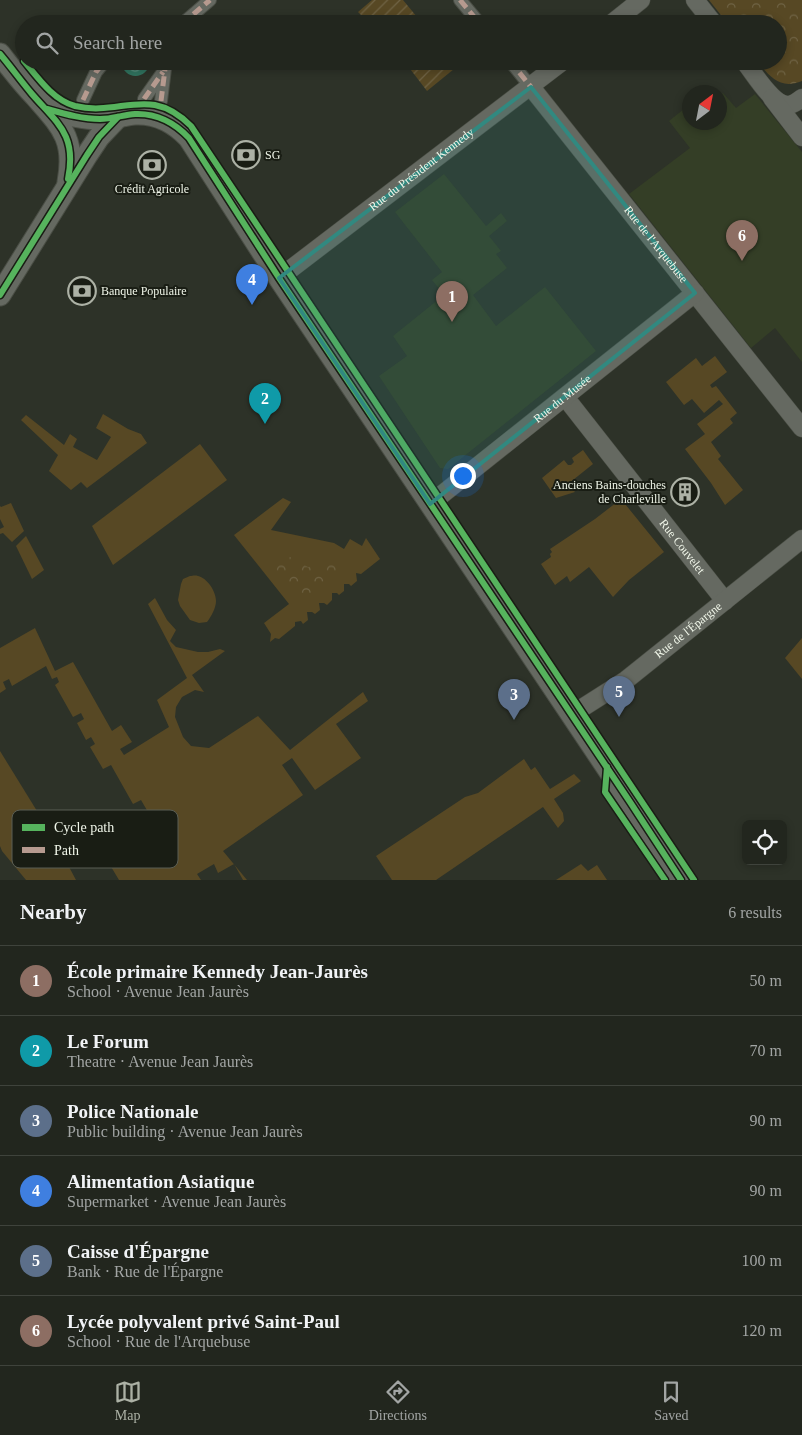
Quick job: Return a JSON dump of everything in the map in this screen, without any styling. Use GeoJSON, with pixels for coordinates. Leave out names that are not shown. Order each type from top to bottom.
{"type":"FeatureCollection","features":[{"type":"Feature","properties":{"kind":"street"},"geometry":{"type":"LineString","coordinates":[[192,15],[210,0]]}},
{"type":"Feature","properties":{"kind":"street"},"geometry":{"type":"LineString","coordinates":[[460,0],[472,15]]}},
{"type":"Feature","properties":{"kind":"street"},"geometry":{"type":"LineString","coordinates":[[622,15],[641,0]]}},
{"type":"Feature","properties":{"kind":"street"},"geometry":{"type":"LineString","coordinates":[[696,0],[707,15]]}},
{"type":"Feature","properties":{"kind":"street"},"geometry":{"type":"LineString","coordinates":[[0,54],[61,128],[69,144],[71,163],[67,187]]}},
{"type":"Feature","properties":{"kind":"street"},"geometry":{"type":"LineString","coordinates":[[83,100],[98,70]]}},
{"type":"Feature","properties":{"kind":"street"},"geometry":{"type":"LineString","coordinates":[[144,99],[162,75],[163,70]]}},
{"type":"Feature","properties":{"kind":"street"},"geometry":{"type":"LineString","coordinates":[[161,101],[164,70]]}},
{"type":"Feature","properties":{"kind":"street","name":"Rue de l'Arquebuse"},"geometry":{"type":"LineString","coordinates":[[517,70],[802,428]]}},
{"type":"Feature","properties":{"kind":"street","name":"Rue du Président Kennedy"},"geometry":{"type":"LineString","coordinates":[[279,278],[552,70]]}},
{"type":"Feature","properties":{"kind":"street"},"geometry":{"type":"LineString","coordinates":[[751,70],[802,137]]}},
{"type":"Feature","properties":{"kind":"street"},"geometry":{"type":"LineString","coordinates":[[770,95],[788,105],[796,103],[802,98]]}},
{"type":"Feature","properties":{"kind":"street"},"geometry":{"type":"LineString","coordinates":[[47,109],[81,118],[103,119],[142,114],[158,118],[180,129],[189,138],[279,278],[681,880]]}},
{"type":"Feature","properties":{"kind":"street"},"geometry":{"type":"LineString","coordinates":[[0,296],[99,137],[118,117]]}},
{"type":"Feature","properties":{"kind":"street","name":"Rue du Musée"},"geometry":{"type":"LineString","coordinates":[[430,504],[695,293]]}},
{"type":"Feature","properties":{"kind":"street","name":"Rue Couvelet"},"geometry":{"type":"LineString","coordinates":[[565,397],[724,601]]}},
{"type":"Feature","properties":{"kind":"street","name":"Rue de l'Épargne"},"geometry":{"type":"LineString","coordinates":[[571,714],[626,680],[802,540]]}},
{"type":"Feature","properties":{"kind":"highlighted area"},"geometry":{"type":"Polygon","coordinates":[[[531,87],[695,293],[430,504],[279,278],[531,87]]]}},
{"type":"Feature","properties":{"kind":"shaded area"},"geometry":{"type":"Polygon","coordinates":[[[755,94],[802,152],[802,362],[775,328],[751,348],[629,194],[690,148],[669,121],[682,111],[682,130],[727,130],[727,98],[736,108],[755,94]]]}},
{"type":"Feature","properties":{"kind":"shaded area"},"geometry":{"type":"Polygon","coordinates":[[[444,174],[486,226],[501,213],[507,221],[489,236],[501,251],[496,254],[507,268],[473,295],[496,326],[545,287],[596,351],[448,469],[440,468],[379,376],[407,356],[393,336],[444,295],[432,280],[442,272],[395,212],[444,174]]]}},
{"type":"Feature","properties":{"kind":"green space"},"geometry":{"type":"Polygon","coordinates":[[[372,0],[403,0],[415,15],[361,15],[358,12],[372,0]]]}},
{"type":"Feature","properties":{"kind":"green space"},"geometry":{"type":"Polygon","coordinates":[[[709,0],[802,0],[802,81],[788,84],[782,83],[771,77],[764,70],[787,70],[787,15],[721,15],[709,0]]]}},
{"type":"Feature","properties":{"kind":"green space"},"geometry":{"type":"Polygon","coordinates":[[[411,70],[453,70],[427,91],[411,70]]]}},
{"type":"Feature","properties":{"kind":"green space"},"geometry":{"type":"Polygon","coordinates":[[[715,356],[727,372],[710,385],[712,388],[716,386],[737,413],[730,419],[733,423],[711,442],[721,456],[718,459],[743,490],[725,505],[685,449],[705,434],[697,424],[723,404],[719,400],[704,413],[692,399],[684,405],[666,382],[696,358],[702,366],[715,356]]]}},
{"type":"Feature","properties":{"kind":"green space"},"geometry":{"type":"Polygon","coordinates":[[[103,414],[128,429],[141,434],[147,443],[87,488],[81,482],[71,490],[49,471],[58,455],[21,420],[26,415],[64,445],[70,434],[77,439],[73,447],[97,460],[111,437],[96,428],[103,414]]]}},
{"type":"Feature","properties":{"kind":"green space"},"geometry":{"type":"Polygon","coordinates":[[[200,444],[227,480],[113,565],[92,526],[200,444]]]}},
{"type":"Feature","properties":{"kind":"green space"},"geometry":{"type":"Polygon","coordinates":[[[583,450],[593,464],[568,484],[575,492],[556,498],[542,478],[564,460],[568,465],[571,465],[574,462],[572,458],[583,450]]]}},
{"type":"Feature","properties":{"kind":"green space"},"geometry":{"type":"Polygon","coordinates":[[[283,498],[291,502],[271,530],[334,543],[344,549],[350,539],[362,546],[366,538],[380,559],[361,574],[356,573],[357,581],[351,586],[344,584],[344,591],[339,595],[332,593],[332,600],[327,605],[319,603],[320,610],[315,614],[307,612],[308,620],[303,624],[301,621],[295,622],[295,626],[279,639],[275,638],[270,642],[271,634],[264,623],[289,604],[234,535],[283,498]]]}},
{"type":"Feature","properties":{"kind":"green space"},"geometry":{"type":"Polygon","coordinates":[[[621,499],[664,552],[629,580],[613,597],[589,567],[570,582],[567,576],[555,585],[541,564],[551,557],[550,554],[552,552],[550,549],[621,499]]]}},
{"type":"Feature","properties":{"kind":"green space"},"geometry":{"type":"Polygon","coordinates":[[[11,503],[24,531],[12,542],[3,533],[0,534],[0,529],[4,527],[0,519],[0,506],[11,503]]]}},
{"type":"Feature","properties":{"kind":"green space"},"geometry":{"type":"Polygon","coordinates":[[[26,536],[44,570],[32,579],[16,546],[26,536]]]}},
{"type":"Feature","properties":{"kind":"green space"},"geometry":{"type":"Polygon","coordinates":[[[281,554],[308,567],[338,562],[342,564],[342,570],[318,595],[309,598],[294,593],[273,577],[270,565],[281,554]]]}},
{"type":"Feature","properties":{"kind":"green space"},"geometry":{"type":"Polygon","coordinates":[[[190,576],[205,579],[214,593],[215,607],[207,622],[199,623],[190,620],[180,606],[178,600],[181,584],[183,579],[190,576]]]}},
{"type":"Feature","properties":{"kind":"green space"},"geometry":{"type":"Polygon","coordinates":[[[155,598],[167,620],[176,630],[170,641],[176,647],[198,652],[220,649],[225,651],[192,675],[204,692],[195,690],[182,697],[176,707],[175,717],[183,737],[191,746],[209,748],[258,716],[290,750],[363,692],[368,701],[336,724],[361,758],[315,790],[292,758],[282,765],[303,795],[223,851],[234,864],[218,873],[214,864],[197,874],[201,880],[119,880],[112,868],[178,868],[178,810],[147,810],[141,800],[133,804],[111,765],[103,769],[90,747],[95,744],[91,737],[86,740],[77,723],[84,719],[81,713],[73,717],[55,685],[59,682],[57,677],[52,679],[46,666],[12,686],[9,679],[3,682],[6,689],[0,693],[0,648],[35,628],[55,671],[73,662],[112,731],[121,725],[132,742],[120,749],[124,755],[169,727],[157,700],[187,678],[148,604],[155,598]]]}},
{"type":"Feature","properties":{"kind":"green space"},"geometry":{"type":"Polygon","coordinates":[[[802,638],[802,679],[785,658],[802,638]]]}},
{"type":"Feature","properties":{"kind":"green space"},"geometry":{"type":"Polygon","coordinates":[[[0,751],[36,810],[12,810],[12,863],[0,846],[0,751]]]}},
{"type":"Feature","properties":{"kind":"green space"},"geometry":{"type":"Polygon","coordinates":[[[524,759],[531,770],[535,767],[550,789],[574,774],[581,781],[554,799],[563,813],[564,821],[558,828],[543,807],[436,880],[392,880],[376,856],[465,797],[478,793],[524,759]]]}},
{"type":"Feature","properties":{"kind":"green space"},"geometry":{"type":"Polygon","coordinates":[[[581,864],[588,871],[597,865],[607,880],[556,880],[581,864]]]}},
{"type":"Feature","properties":{"kind":"green space"},"geometry":{"type":"Polygon","coordinates":[[[235,865],[247,880],[243,880],[235,865]]]}},
{"type":"Feature","properties":{"kind":"green space"},"geometry":{"type":"Polygon","coordinates":[[[16,868],[70,868],[76,880],[26,880],[16,868]]]}},
{"type":"Feature","properties":{"kind":"water"},"geometry":{"type":"Polygon","coordinates":[[[124,70],[146,70],[136,76],[124,70]]]}},
{"type":"Feature","properties":{"kind":"marked path"},"geometry":{"type":"LineString","coordinates":[[192,15],[210,0]]}},
{"type":"Feature","properties":{"kind":"marked path"},"geometry":{"type":"LineString","coordinates":[[460,0],[472,15]]}},
{"type":"Feature","properties":{"kind":"marked path"},"geometry":{"type":"LineString","coordinates":[[83,100],[98,70]]}},
{"type":"Feature","properties":{"kind":"marked path"},"geometry":{"type":"LineString","coordinates":[[161,101],[165,70]]}},
{"type":"Feature","properties":{"kind":"marked path"},"geometry":{"type":"LineString","coordinates":[[517,70],[531,87]]}},
{"type":"Feature","properties":{"kind":"marked path"},"geometry":{"type":"LineString","coordinates":[[144,99],[163,72]]}},
{"type":"Feature","properties":{"kind":"cycle path"},"geometry":{"type":"LineString","coordinates":[[0,54],[63,131],[70,151],[68,179]]}},
{"type":"Feature","properties":{"kind":"cycle path"},"geometry":{"type":"LineString","coordinates":[[31,70],[53,94],[75,106],[107,108],[148,104],[162,107],[176,114],[191,126],[694,880]]}},
{"type":"Feature","properties":{"kind":"cycle path"},"geometry":{"type":"LineString","coordinates":[[47,109],[93,119],[135,114],[150,115],[165,120],[189,138],[279,278],[681,880]]}},
{"type":"Feature","properties":{"kind":"cycle path"},"geometry":{"type":"LineString","coordinates":[[0,295],[87,155],[99,137],[118,117]]}},
{"type":"Feature","properties":{"kind":"cycle path"},"geometry":{"type":"LineString","coordinates":[[607,767],[605,792],[665,880]]}},
{"type":"Feature","properties":{"kind":"place","name":"SG"},"geometry":{"type":"Point","coordinates":[246,155]}},
{"type":"Feature","properties":{"kind":"place","name":"Crédit Agricole"},"geometry":{"type":"Point","coordinates":[152,165]}},
{"type":"Feature","properties":{"kind":"place","name":"Lycée polyvalent privé Saint-Paul"},"geometry":{"type":"Point","coordinates":[742,261]}},
{"type":"Feature","properties":{"kind":"place","name":"Banque Populaire"},"geometry":{"type":"Point","coordinates":[82,291]}},
{"type":"Feature","properties":{"kind":"place","name":"Alimentation Asiatique"},"geometry":{"type":"Point","coordinates":[252,305]}},
{"type":"Feature","properties":{"kind":"place","name":"École primaire Kennedy Jean-Jaurès"},"geometry":{"type":"Point","coordinates":[452,322]}},
{"type":"Feature","properties":{"kind":"place","name":"Le Forum"},"geometry":{"type":"Point","coordinates":[265,424]}},
{"type":"Feature","properties":{"kind":"place","name":"Anciens Bains-douches de Charleville"},"geometry":{"type":"Point","coordinates":[685,492]}},
{"type":"Feature","properties":{"kind":"place","name":"Caisse d'Épargne"},"geometry":{"type":"Point","coordinates":[619,717]}},
{"type":"Feature","properties":{"kind":"place","name":"Police Nationale"},"geometry":{"type":"Point","coordinates":[514,720]}}]}
